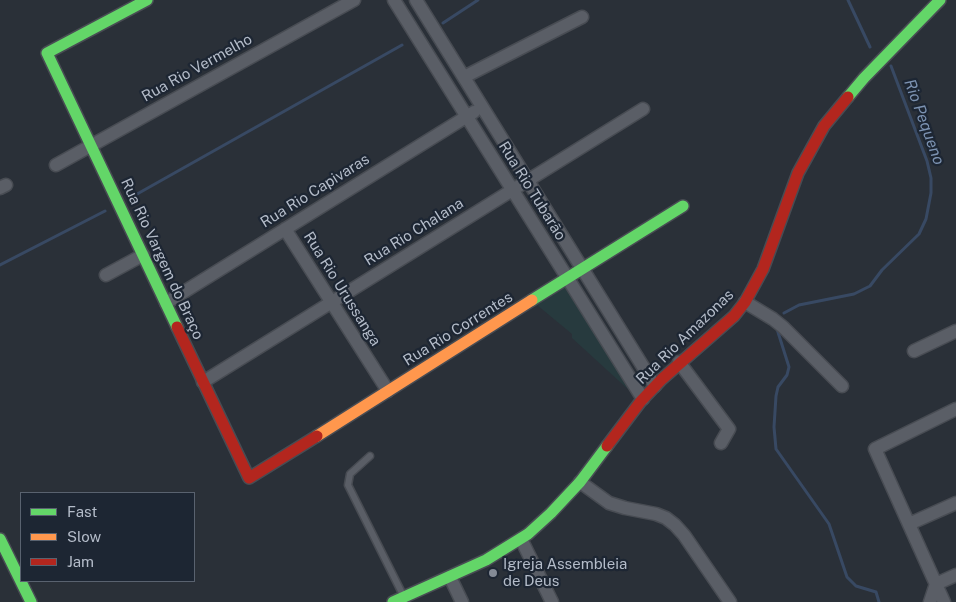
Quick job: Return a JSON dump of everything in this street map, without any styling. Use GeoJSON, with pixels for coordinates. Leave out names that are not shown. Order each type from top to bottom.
{"type":"FeatureCollection","features":[{"type":"Feature","properties":{"kind":"street","name":"Rua Rio Vargem do Braço"},"geometry":{"type":"LineString","coordinates":[[147,0],[47,53],[249,478]]}},
{"type":"Feature","properties":{"kind":"street","name":"Rua Rio Vermelho"},"geometry":{"type":"LineString","coordinates":[[56,165],[354,0]]}},
{"type":"Feature","properties":{"kind":"street","name":"Rua Rio Tubarão"},"geometry":{"type":"LineString","coordinates":[[394,0],[643,399]]}},
{"type":"Feature","properties":{"kind":"street","name":"Rua Rio Tubarão"},"geometry":{"type":"LineString","coordinates":[[416,0],[655,386]]}},
{"type":"Feature","properties":{"kind":"street","name":"Rua Rio Amazonas"},"geometry":{"type":"LineString","coordinates":[[393,602],[450,577],[521,539],[551,513],[580,482],[655,386],[679,362],[726,323],[745,302],[764,269],[798,173],[824,126],[853,90],[940,0]]}},
{"type":"Feature","properties":{"kind":"street"},"geometry":{"type":"LineString","coordinates":[[464,77],[582,17]]}},
{"type":"Feature","properties":{"kind":"street","name":"Rua Rio Capivaras"},"geometry":{"type":"LineString","coordinates":[[166,303],[482,106]]}},
{"type":"Feature","properties":{"kind":"street","name":"Rua Rio Chalana"},"geometry":{"type":"LineString","coordinates":[[203,382],[643,108]]}},
{"type":"Feature","properties":{"kind":"street","name":"Rua Rio Correntes"},"geometry":{"type":"LineString","coordinates":[[249,478],[683,206]]}},
{"type":"Feature","properties":{"kind":"street","name":"Rua Rio Urussanga"},"geometry":{"type":"LineString","coordinates":[[285,229],[388,391]]}},
{"type":"Feature","properties":{"kind":"street"},"geometry":{"type":"LineString","coordinates":[[106,275],[143,255]]}},
{"type":"Feature","properties":{"kind":"street"},"geometry":{"type":"LineString","coordinates":[[745,302],[783,327],[842,386]]}},
{"type":"Feature","properties":{"kind":"street"},"geometry":{"type":"LineString","coordinates":[[914,351],[956,331]]}},
{"type":"Feature","properties":{"kind":"street"},"geometry":{"type":"LineString","coordinates":[[679,362],[729,429],[721,443]]}},
{"type":"Feature","properties":{"kind":"street"},"geometry":{"type":"LineString","coordinates":[[944,602],[875,449],[956,409]]}},
{"type":"Feature","properties":{"kind":"street"},"geometry":{"type":"LineString","coordinates":[[580,482],[609,503],[656,514],[675,525],[730,602]]}},
{"type":"Feature","properties":{"kind":"street"},"geometry":{"type":"LineString","coordinates":[[909,524],[956,503]]}},
{"type":"Feature","properties":{"kind":"street"},"geometry":{"type":"LineString","coordinates":[[0,539],[20,580]]}},
{"type":"Feature","properties":{"kind":"street"},"geometry":{"type":"LineString","coordinates":[[521,539],[552,602]]}},
{"type":"Feature","properties":{"kind":"street"},"geometry":{"type":"LineString","coordinates":[[930,602],[936,584],[956,575]]}},
{"type":"Feature","properties":{"kind":"street"},"geometry":{"type":"LineString","coordinates":[[450,577],[462,602]]}},
{"type":"Feature","properties":{"kind":"street"},"geometry":{"type":"LineString","coordinates":[[21,582],[31,602]]}},
{"type":"Feature","properties":{"kind":"lane"},"geometry":{"type":"LineString","coordinates":[[370,456],[350,474],[348,485],[404,597]]}},
{"type":"Feature","properties":{"kind":"green space"},"geometry":{"type":"Polygon","coordinates":[[[565,287],[631,392],[572,338],[572,334],[537,305],[565,287]]]}},
{"type":"Feature","properties":{"kind":"waterway"},"geometry":{"type":"LineString","coordinates":[[443,23],[478,0]]}},
{"type":"Feature","properties":{"kind":"waterway","name":"Rio Pequeno"},"geometry":{"type":"LineString","coordinates":[[848,0],[870,47]]}},
{"type":"Feature","properties":{"kind":"waterway"},"geometry":{"type":"LineString","coordinates":[[130,198],[402,45]]}},
{"type":"Feature","properties":{"kind":"waterway","name":"Rio Pequeno"},"geometry":{"type":"LineString","coordinates":[[784,313],[799,305],[854,294],[870,286],[882,270],[919,234],[926,219],[931,193],[931,178],[927,161],[891,66]]}},
{"type":"Feature","properties":{"kind":"waterway"},"geometry":{"type":"LineString","coordinates":[[0,265],[105,211]]}},
{"type":"Feature","properties":{"kind":"waterway","name":"Rio Pequeno"},"geometry":{"type":"LineString","coordinates":[[777,329],[789,367],[787,375],[778,387],[776,396],[774,427],[776,449],[829,524],[847,577],[856,586],[876,592],[879,602]]}},
{"type":"Feature","properties":{"kind":"traffic: fast"},"geometry":{"type":"LineString","coordinates":[[147,0],[47,53],[177,327]]}},
{"type":"Feature","properties":{"kind":"traffic: fast"},"geometry":{"type":"LineString","coordinates":[[848,97],[940,0]]}},
{"type":"Feature","properties":{"kind":"traffic: fast"},"geometry":{"type":"LineString","coordinates":[[532,300],[683,206]]}},
{"type":"Feature","properties":{"kind":"traffic: fast"},"geometry":{"type":"LineString","coordinates":[[393,602],[486,560],[528,534],[580,482],[607,446]]}},
{"type":"Feature","properties":{"kind":"traffic: fast"},"geometry":{"type":"LineString","coordinates":[[0,539],[20,580]]}},
{"type":"Feature","properties":{"kind":"traffic: fast"},"geometry":{"type":"LineString","coordinates":[[21,582],[31,602]]}},
{"type":"Feature","properties":{"kind":"traffic: slow"},"geometry":{"type":"LineString","coordinates":[[317,436],[532,300]]}},
{"type":"Feature","properties":{"kind":"traffic: jam"},"geometry":{"type":"LineString","coordinates":[[607,446],[641,401],[662,379],[734,316],[745,302],[763,269],[798,173],[824,126],[848,97]]}},
{"type":"Feature","properties":{"kind":"traffic: jam"},"geometry":{"type":"LineString","coordinates":[[177,327],[249,478],[317,436]]}},
{"type":"Feature","properties":{"kind":"place","name":"Igreja Assembleia de Deus"},"geometry":{"type":"Point","coordinates":[493,573]}}]}
